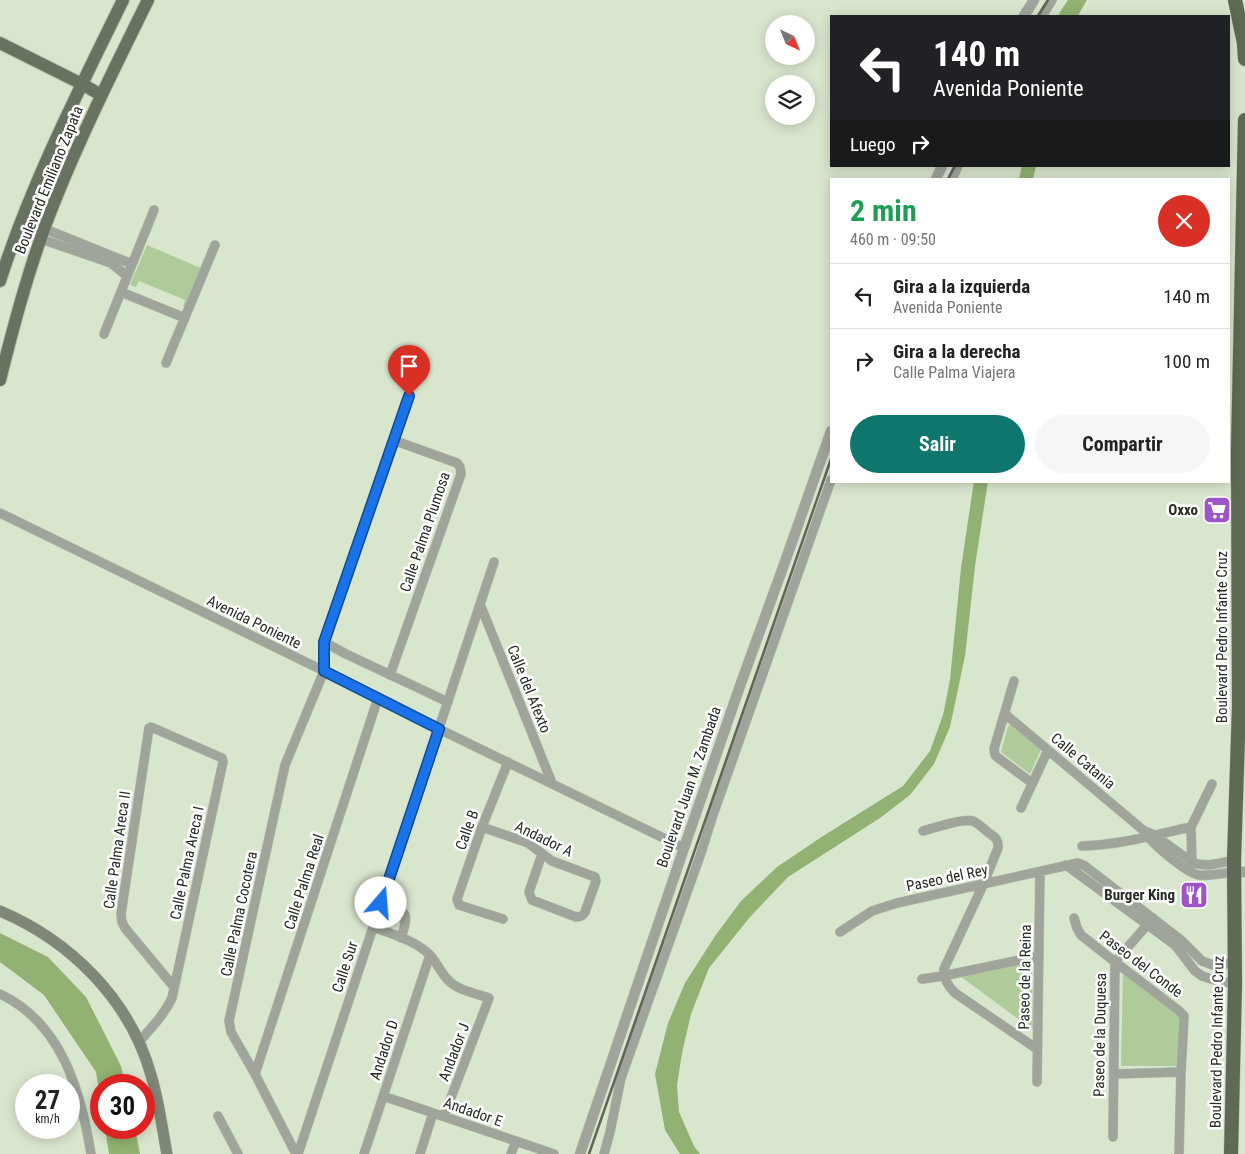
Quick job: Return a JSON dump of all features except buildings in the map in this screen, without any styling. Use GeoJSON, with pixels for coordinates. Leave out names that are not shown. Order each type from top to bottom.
{"type":"FeatureCollection","features":[{"type":"Feature","properties":{"kind":"highway"},"geometry":{"type":"LineString","coordinates":[[1235,0],[1244,43],[1245,59]]}},
{"type":"Feature","properties":{"kind":"highway","name":"Boulevard Pedro Infante Cruz"},"geometry":{"type":"LineString","coordinates":[[1231,1154],[1235,964],[1240,866],[1238,451],[1245,120]]}},
{"type":"Feature","properties":{"kind":"main road","name":"Boulevard Emiliano Zapata"},"geometry":{"type":"LineString","coordinates":[[0,281],[13,241],[41,174],[123,0]]}},
{"type":"Feature","properties":{"kind":"main road","name":"Boulevard Emiliano Zapata"},"geometry":{"type":"LineString","coordinates":[[0,380],[23,294],[53,204],[101,95],[148,0]]}},
{"type":"Feature","properties":{"kind":"main road"},"geometry":{"type":"LineString","coordinates":[[0,43],[101,95]]}},
{"type":"Feature","properties":{"kind":"main road"},"geometry":{"type":"LineString","coordinates":[[0,912],[37,930],[77,958],[111,996],[139,1042],[151,1074],[166,1154]]}},
{"type":"Feature","properties":{"kind":"street"},"geometry":{"type":"LineString","coordinates":[[1025,15],[1034,0]]}},
{"type":"Feature","properties":{"kind":"street"},"geometry":{"type":"LineString","coordinates":[[1043,15],[1052,0]]}},
{"type":"Feature","properties":{"kind":"street"},"geometry":{"type":"LineString","coordinates":[[104,334],[154,210]]}},
{"type":"Feature","properties":{"kind":"street"},"geometry":{"type":"LineString","coordinates":[[43,234],[132,264]]}},
{"type":"Feature","properties":{"kind":"street"},"geometry":{"type":"LineString","coordinates":[[43,234],[111,263],[127,276]]}},
{"type":"Feature","properties":{"kind":"street"},"geometry":{"type":"LineString","coordinates":[[166,363],[215,245]]}},
{"type":"Feature","properties":{"kind":"street"},"geometry":{"type":"LineString","coordinates":[[121,292],[185,318]]}},
{"type":"Feature","properties":{"kind":"street"},"geometry":{"type":"LineString","coordinates":[[324,671],[324,642],[409,396]]}},
{"type":"Feature","properties":{"kind":"street","name":"Boulevard Juan M. Zambada"},"geometry":{"type":"LineString","coordinates":[[580,1154],[684,848],[830,434]]}},
{"type":"Feature","properties":{"kind":"street","name":"Calle Palma Plumosa"},"geometry":{"type":"LineString","coordinates":[[390,675],[461,474],[460,467],[457,464],[393,440]]}},
{"type":"Feature","properties":{"kind":"street","name":"Boulevard Juan M. Zambada"},"geometry":{"type":"LineString","coordinates":[[604,1154],[621,1078],[830,483]]}},
{"type":"Feature","properties":{"kind":"street","name":"Avenida Poniente"},"geometry":{"type":"LineString","coordinates":[[0,513],[684,848]]}},
{"type":"Feature","properties":{"kind":"street","name":"Calle Sur"},"geometry":{"type":"LineString","coordinates":[[297,1154],[494,562]]}},
{"type":"Feature","properties":{"kind":"street","name":"Calle del Afexto"},"geometry":{"type":"LineString","coordinates":[[480,604],[552,783]]}},
{"type":"Feature","properties":{"kind":"street"},"geometry":{"type":"LineString","coordinates":[[324,642],[448,702]]}},
{"type":"Feature","properties":{"kind":"street","name":"Calle Palma Cocotera"},"geometry":{"type":"LineString","coordinates":[[297,1154],[231,1032],[229,1021],[285,765],[324,671]]}},
{"type":"Feature","properties":{"kind":"street"},"geometry":{"type":"LineString","coordinates":[[1014,681],[994,749],[995,755],[1032,783]]}},
{"type":"Feature","properties":{"kind":"street","name":"Calle Palma Real"},"geometry":{"type":"LineString","coordinates":[[255,1074],[378,698]]}},
{"type":"Feature","properties":{"kind":"street","name":"Calle Catania"},"geometry":{"type":"LineString","coordinates":[[1005,714],[1148,834]]}},
{"type":"Feature","properties":{"kind":"street","name":"Calle Palma Areca I"},"geometry":{"type":"LineString","coordinates":[[139,1042],[168,1008],[172,998],[223,759],[153,727],[149,728]]}},
{"type":"Feature","properties":{"kind":"street","name":"Calle Palma Areca II"},"geometry":{"type":"LineString","coordinates":[[149,728],[121,914],[125,928],[174,987]]}},
{"type":"Feature","properties":{"kind":"street"},"geometry":{"type":"LineString","coordinates":[[1020,808],[1048,750]]}},
{"type":"Feature","properties":{"kind":"street","name":"Calle B"},"geometry":{"type":"LineString","coordinates":[[503,919],[461,906],[457,899],[482,827],[508,762]]}},
{"type":"Feature","properties":{"kind":"street"},"geometry":{"type":"LineString","coordinates":[[1192,873],[1191,827],[1212,784]]}},
{"type":"Feature","properties":{"kind":"street"},"geometry":{"type":"LineString","coordinates":[[923,831],[970,820],[995,838],[998,843],[998,848],[984,883],[944,969],[943,976],[955,993],[1037,1049]]}},
{"type":"Feature","properties":{"kind":"street","name":"Andador A"},"geometry":{"type":"LineString","coordinates":[[482,827],[528,843],[552,861],[593,876],[596,881],[583,916],[580,917],[532,900],[529,892],[542,854]]}},
{"type":"Feature","properties":{"kind":"street"},"geometry":{"type":"LineString","coordinates":[[1082,846],[1124,842],[1148,834],[1191,827]]}},
{"type":"Feature","properties":{"kind":"street"},"geometry":{"type":"LineString","coordinates":[[1148,834],[1192,862],[1204,865],[1240,866]]}},
{"type":"Feature","properties":{"kind":"street"},"geometry":{"type":"LineString","coordinates":[[1148,834],[1164,852],[1192,873],[1207,875],[1240,866]]}},
{"type":"Feature","properties":{"kind":"street","name":"Paseo del Rey"},"geometry":{"type":"LineString","coordinates":[[840,932],[872,911],[883,907],[1066,865],[1185,944],[1202,961],[1213,965],[1235,964]]}},
{"type":"Feature","properties":{"kind":"street","name":"Paseo de la Reina"},"geometry":{"type":"LineString","coordinates":[[1037,1082],[1040,872]]}},
{"type":"Feature","properties":{"kind":"street"},"geometry":{"type":"LineString","coordinates":[[381,903],[401,911],[406,917],[407,921],[401,938]]}},
{"type":"Feature","properties":{"kind":"street","name":"Paseo del Conde"},"geometry":{"type":"LineString","coordinates":[[1074,918],[1081,935],[1184,1016],[1179,1154]]}},
{"type":"Feature","properties":{"kind":"street","name":"Paseo del Rey"},"geometry":{"type":"LineString","coordinates":[[1150,921],[1175,945],[1202,976],[1235,984]]}},
{"type":"Feature","properties":{"kind":"street","name":"Paseo de la Duquesa"},"geometry":{"type":"LineString","coordinates":[[1113,1137],[1115,962],[1150,921]]}},
{"type":"Feature","properties":{"kind":"street"},"geometry":{"type":"LineString","coordinates":[[373,927],[401,938],[430,955]]}},
{"type":"Feature","properties":{"kind":"street","name":"Andador J"},"geometry":{"type":"LineString","coordinates":[[430,955],[447,979],[454,985],[489,998],[444,1116]]}},
{"type":"Feature","properties":{"kind":"street","name":"Andador D"},"geometry":{"type":"LineString","coordinates":[[364,1154],[430,955]]}},
{"type":"Feature","properties":{"kind":"street"},"geometry":{"type":"LineString","coordinates":[[922,978],[943,976],[1039,956]]}},
{"type":"Feature","properties":{"kind":"street"},"geometry":{"type":"LineString","coordinates":[[0,994],[13,1000],[26,1010],[47,1031],[54,1041],[65,1061],[78,1096],[91,1154]]}},
{"type":"Feature","properties":{"kind":"street"},"geometry":{"type":"LineString","coordinates":[[1114,1074],[1181,1072]]}},
{"type":"Feature","properties":{"kind":"street","name":"Andador E"},"geometry":{"type":"LineString","coordinates":[[384,1096],[554,1154]]}},
{"type":"Feature","properties":{"kind":"street"},"geometry":{"type":"LineString","coordinates":[[420,1154],[434,1113]]}},
{"type":"Feature","properties":{"kind":"street"},"geometry":{"type":"LineString","coordinates":[[218,1116],[238,1154]]}},
{"type":"Feature","properties":{"kind":"street"},"geometry":{"type":"LineString","coordinates":[[511,1154],[516,1141]]}},
{"type":"Feature","properties":{"kind":"shaded area"},"geometry":{"type":"Polygon","coordinates":[[[1068,0],[1087,0],[1079,15],[1059,15],[1068,0]]]}},
{"type":"Feature","properties":{"kind":"shaded area"},"geometry":{"type":"Polygon","coordinates":[[[1022,167],[1036,167],[1033,178],[1019,178],[1022,167]]]}},
{"type":"Feature","properties":{"kind":"shaded area"},"geometry":{"type":"Polygon","coordinates":[[[147,245],[203,269],[186,308],[183,306],[185,300],[139,281],[136,287],[130,285],[147,245]]]}},
{"type":"Feature","properties":{"kind":"shaded area"},"geometry":{"type":"Polygon","coordinates":[[[974,483],[988,483],[975,566],[965,656],[950,727],[934,764],[910,795],[880,818],[788,877],[750,917],[709,968],[691,1014],[677,1085],[679,1112],[694,1146],[700,1154],[680,1154],[665,1130],[655,1074],[668,1023],[685,983],[715,936],[741,901],[777,867],[903,786],[930,751],[943,715],[950,680],[961,568],[974,483]]]}},
{"type":"Feature","properties":{"kind":"shaded area"},"geometry":{"type":"Polygon","coordinates":[[[1013,724],[1043,745],[1030,774],[1001,752],[1008,726],[1013,724]]]}},
{"type":"Feature","properties":{"kind":"shaded area"},"geometry":{"type":"Polygon","coordinates":[[[0,933],[48,957],[86,997],[121,1066],[123,1074],[96,1074],[44,995],[0,962],[0,933]]]}},
{"type":"Feature","properties":{"kind":"shaded area"},"geometry":{"type":"Polygon","coordinates":[[[1032,959],[1033,1030],[956,973],[1032,959]]]}},
{"type":"Feature","properties":{"kind":"shaded area"},"geometry":{"type":"Polygon","coordinates":[[[1123,966],[1179,1010],[1177,1066],[1121,1066],[1123,966]]]}},
{"type":"Feature","properties":{"kind":"shaded area"},"geometry":{"type":"Polygon","coordinates":[[[107,1139],[137,1139],[140,1154],[109,1154],[107,1139]]]}},
{"type":"Feature","properties":{"kind":"railway"},"geometry":{"type":"LineString","coordinates":[[1039,15],[1048,0]]}},
{"type":"Feature","properties":{"kind":"railway"},"geometry":{"type":"LineString","coordinates":[[949,178],[954,167]]}},
{"type":"Feature","properties":{"kind":"railway"},"geometry":{"type":"LineString","coordinates":[[589,1154],[830,462]]}},
{"type":"Feature","properties":{"kind":"place","name":"Oxxo"},"geometry":{"type":"Point","coordinates":[1217,510]}},
{"type":"Feature","properties":{"kind":"place","name":"Burger King"},"geometry":{"type":"Point","coordinates":[1194,895]}},
{"type":"Feature","properties":{"kind":"route"},"geometry":{"type":"LineString","coordinates":[[381,903],[439,729],[324,671],[324,642],[409,396]]}}]}
